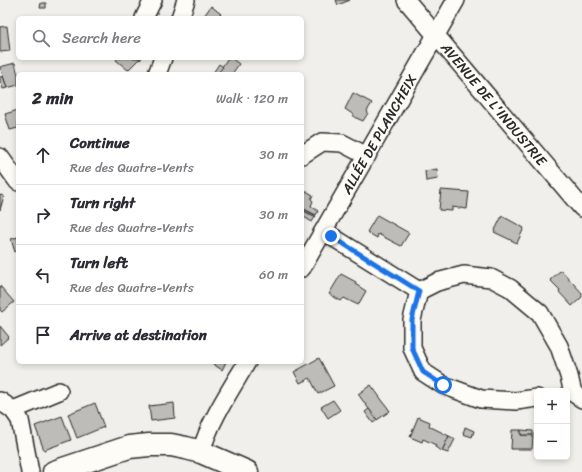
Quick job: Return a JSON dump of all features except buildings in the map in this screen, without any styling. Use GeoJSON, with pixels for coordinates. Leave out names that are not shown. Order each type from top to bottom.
{"type":"FeatureCollection","features":[{"type":"Feature","properties":{"kind":"main road"},"geometry":{"type":"LineString","coordinates":[[54,472],[129,447],[149,445],[171,445],[201,452],[247,472]]}},
{"type":"Feature","properties":{"kind":"street"},"geometry":{"type":"LineString","coordinates":[[145,16],[153,0]]}},
{"type":"Feature","properties":{"kind":"street"},"geometry":{"type":"LineString","coordinates":[[181,16],[186,0]]}},
{"type":"Feature","properties":{"kind":"street","name":"AVENUE DE L'INDUSTRIE"},"geometry":{"type":"LineString","coordinates":[[406,0],[582,208]]}},
{"type":"Feature","properties":{"kind":"street","name":"ALLÉE DE PLANCHEIX"},"geometry":{"type":"LineString","coordinates":[[304,265],[456,0]]}},
{"type":"Feature","properties":{"kind":"street"},"geometry":{"type":"LineString","coordinates":[[158,72],[162,60]]}},
{"type":"Feature","properties":{"kind":"street"},"geometry":{"type":"LineString","coordinates":[[304,154],[322,142],[342,143],[367,156]]}},
{"type":"Feature","properties":{"kind":"street"},"geometry":{"type":"LineString","coordinates":[[0,157],[16,179]]}},
{"type":"Feature","properties":{"kind":"street"},"geometry":{"type":"LineString","coordinates":[[323,232],[419,291]]}},
{"type":"Feature","properties":{"kind":"street"},"geometry":{"type":"LineString","coordinates":[[534,398],[516,401],[481,399],[443,385],[423,372],[412,348],[412,320],[419,291],[437,282],[464,275],[491,278],[510,288],[540,313],[559,346],[574,396]]}},
{"type":"Feature","properties":{"kind":"street"},"geometry":{"type":"LineString","coordinates":[[201,452],[208,431],[217,412],[246,364]]}},
{"type":"Feature","properties":{"kind":"street"},"geometry":{"type":"LineString","coordinates":[[30,472],[20,420],[7,406],[59,392]]}},
{"type":"Feature","properties":{"kind":"route"},"geometry":{"type":"LineString","coordinates":[[331,236],[419,291],[412,320],[412,348],[423,372],[443,385]]}}]}
